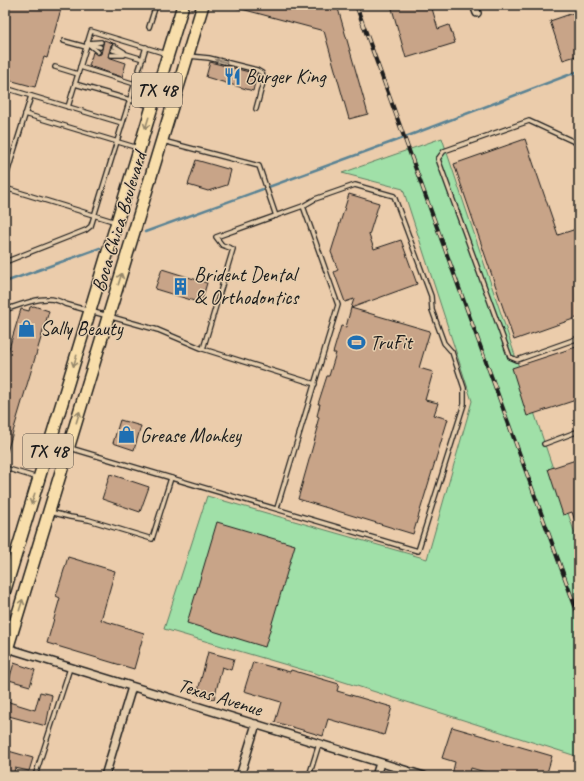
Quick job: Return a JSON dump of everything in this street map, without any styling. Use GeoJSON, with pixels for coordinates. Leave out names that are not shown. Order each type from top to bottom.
{"type":"FeatureCollection","features":[{"type":"Feature","properties":{"kind":"main road","name":"Boca Chica Boulevard"},"geometry":{"type":"LineString","coordinates":[[5,590],[7,576],[39,478],[183,5]]}},
{"type":"Feature","properties":{"kind":"main road","name":"Boca Chica Boulevard"},"geometry":{"type":"LineString","coordinates":[[6,652],[203,5]]}},
{"type":"Feature","properties":{"kind":"street"},"geometry":{"type":"LineString","coordinates":[[474,5],[477,13]]}},
{"type":"Feature","properties":{"kind":"street","name":"Texas Avenue"},"geometry":{"type":"LineString","coordinates":[[6,652],[70,668],[424,776]]}},
{"type":"Feature","properties":{"kind":"street"},"geometry":{"type":"LineString","coordinates":[[105,776],[132,687]]}},
{"type":"Feature","properties":{"kind":"street"},"geometry":{"type":"LineString","coordinates":[[240,776],[256,724]]}},
{"type":"Feature","properties":{"kind":"street"},"geometry":{"type":"LineString","coordinates":[[376,776],[380,763]]}},
{"type":"Feature","properties":{"kind":"lane"},"geometry":{"type":"LineString","coordinates":[[149,27],[156,5]]}},
{"type":"Feature","properties":{"kind":"lane"},"geometry":{"type":"LineString","coordinates":[[68,107],[91,32],[168,54]]}},
{"type":"Feature","properties":{"kind":"lane"},"geometry":{"type":"LineString","coordinates":[[64,41],[100,47]]}},
{"type":"Feature","properties":{"kind":"lane"},"geometry":{"type":"LineString","coordinates":[[87,45],[101,42]]}},
{"type":"Feature","properties":{"kind":"lane"},"geometry":{"type":"LineString","coordinates":[[87,45],[98,52]]}},
{"type":"Feature","properties":{"kind":"lane"},"geometry":{"type":"LineString","coordinates":[[5,262],[86,230],[92,223],[146,47]]}},
{"type":"Feature","properties":{"kind":"lane"},"geometry":{"type":"LineString","coordinates":[[113,48],[143,59]]}},
{"type":"Feature","properties":{"kind":"lane"},"geometry":{"type":"LineString","coordinates":[[111,55],[129,55]]}},
{"type":"Feature","properties":{"kind":"lane"},"geometry":{"type":"LineString","coordinates":[[188,55],[209,58],[257,70],[262,73],[264,79],[256,109]]}},
{"type":"Feature","properties":{"kind":"lane"},"geometry":{"type":"LineString","coordinates":[[55,67],[78,74]]}},
{"type":"Feature","properties":{"kind":"lane"},"geometry":{"type":"LineString","coordinates":[[80,67],[135,84]]}},
{"type":"Feature","properties":{"kind":"lane"},"geometry":{"type":"LineString","coordinates":[[75,84],[152,107]]}},
{"type":"Feature","properties":{"kind":"lane"},"geometry":{"type":"LineString","coordinates":[[5,88],[122,123]]}},
{"type":"Feature","properties":{"kind":"lane"},"geometry":{"type":"LineString","coordinates":[[5,180],[31,96]]}},
{"type":"Feature","properties":{"kind":"lane"},"geometry":{"type":"LineString","coordinates":[[25,114],[139,149]]}},
{"type":"Feature","properties":{"kind":"lane"},"geometry":{"type":"LineString","coordinates":[[579,144],[529,121],[444,151],[438,159],[510,357],[517,360],[579,338]]}},
{"type":"Feature","properties":{"kind":"lane"},"geometry":{"type":"LineString","coordinates":[[162,140],[259,166],[276,216]]}},
{"type":"Feature","properties":{"kind":"lane"},"geometry":{"type":"LineString","coordinates":[[69,447],[418,551],[465,399],[464,388],[452,352],[444,343],[432,310],[431,296],[394,196],[355,185],[315,199],[303,206],[276,216],[216,236],[222,245],[233,249],[202,349]]}},
{"type":"Feature","properties":{"kind":"lane"},"geometry":{"type":"LineString","coordinates":[[5,188],[117,222]]}},
{"type":"Feature","properties":{"kind":"lane"},"geometry":{"type":"LineString","coordinates":[[277,508],[338,309],[338,300],[303,206]]}},
{"type":"Feature","properties":{"kind":"lane"},"geometry":{"type":"LineString","coordinates":[[5,310],[32,300],[58,299],[65,304],[158,330],[202,349],[315,384]]}},
{"type":"Feature","properties":{"kind":"lane"},"geometry":{"type":"LineString","coordinates":[[544,444],[579,431]]}},
{"type":"Feature","properties":{"kind":"lane"},"geometry":{"type":"LineString","coordinates":[[5,468],[39,478]]}},
{"type":"Feature","properties":{"kind":"lane"},"geometry":{"type":"LineString","coordinates":[[49,511],[70,517],[89,520],[152,539],[171,478]]}},
{"type":"Feature","properties":{"kind":"lane"},"geometry":{"type":"LineString","coordinates":[[35,776],[70,668]]}},
{"type":"Feature","properties":{"kind":"lane"},"geometry":{"type":"LineString","coordinates":[[309,776],[319,744]]}},
{"type":"Feature","properties":{"kind":"green space"},"geometry":{"type":"Polygon","coordinates":[[[442,138],[579,546],[579,759],[576,756],[338,680],[164,629],[207,496],[427,559],[472,401],[403,189],[342,173],[442,138]]]}},
{"type":"Feature","properties":{"kind":"building"},"geometry":{"type":"Polygon","coordinates":[[[5,5],[46,5],[61,9],[47,58],[44,57],[35,87],[5,79],[5,5]]]}},
{"type":"Feature","properties":{"kind":"building"},"geometry":{"type":"Polygon","coordinates":[[[234,5],[337,5],[368,114],[349,119],[324,31],[234,7],[234,5]]]}},
{"type":"Feature","properties":{"kind":"building"},"geometry":{"type":"Polygon","coordinates":[[[391,5],[431,5],[438,29],[449,25],[455,43],[406,58],[391,5]]]}},
{"type":"Feature","properties":{"kind":"building"},"geometry":{"type":"Polygon","coordinates":[[[579,11],[579,55],[563,60],[550,21],[579,11]]]}},
{"type":"Feature","properties":{"kind":"building"},"geometry":{"type":"Polygon","coordinates":[[[104,40],[113,43],[111,45],[108,57],[126,63],[122,77],[89,66],[93,52],[97,55],[101,54],[104,40]]]}},
{"type":"Feature","properties":{"kind":"building","name":"Burger King"},"geometry":{"type":"Polygon","coordinates":[[[210,62],[257,74],[253,91],[206,77],[210,62]]]}},
{"type":"Feature","properties":{"kind":"building"},"geometry":{"type":"Polygon","coordinates":[[[525,139],[558,235],[579,228],[579,317],[514,340],[454,164],[525,139]]]}},
{"type":"Feature","properties":{"kind":"building"},"geometry":{"type":"Polygon","coordinates":[[[196,160],[231,170],[227,185],[208,191],[188,185],[196,160]]]}},
{"type":"Feature","properties":{"kind":"building"},"geometry":{"type":"Polygon","coordinates":[[[349,194],[379,203],[369,235],[374,249],[401,240],[417,284],[351,308],[354,299],[345,302],[334,272],[338,270],[331,252],[349,194]]]}},
{"type":"Feature","properties":{"kind":"building","name":"Brident Dental & Orthodontics"},"geometry":{"type":"Polygon","coordinates":[[[162,269],[207,283],[201,303],[155,289],[162,269]]]}},
{"type":"Feature","properties":{"kind":"building"},"geometry":{"type":"Polygon","coordinates":[[[34,306],[49,311],[7,452],[5,451],[5,355],[7,355],[21,309],[29,311],[30,307],[34,306]]]}},
{"type":"Feature","properties":{"kind":"building"},"geometry":{"type":"Polygon","coordinates":[[[351,308],[430,331],[419,368],[433,372],[425,400],[438,403],[434,415],[448,419],[413,534],[298,499],[318,428],[316,428],[320,404],[318,404],[336,353],[333,353],[341,326],[346,327],[351,308]]]}},
{"type":"Feature","properties":{"kind":"building"},"geometry":{"type":"Polygon","coordinates":[[[579,346],[579,399],[527,416],[512,368],[579,346]]]}},
{"type":"Feature","properties":{"kind":"building","name":"Grease Monkey"},"geometry":{"type":"Polygon","coordinates":[[[120,420],[141,426],[134,450],[113,443],[120,420]]]}},
{"type":"Feature","properties":{"kind":"building"},"geometry":{"type":"Polygon","coordinates":[[[579,459],[578,530],[572,512],[563,515],[548,469],[579,459]]]}},
{"type":"Feature","properties":{"kind":"building"},"geometry":{"type":"Polygon","coordinates":[[[110,474],[149,487],[140,512],[102,499],[110,474]]]}},
{"type":"Feature","properties":{"kind":"building"},"geometry":{"type":"Polygon","coordinates":[[[217,522],[295,545],[265,647],[187,623],[217,522]]]}},
{"type":"Feature","properties":{"kind":"building"},"geometry":{"type":"Polygon","coordinates":[[[68,557],[115,571],[101,620],[144,633],[134,669],[47,643],[60,598],[56,596],[68,557]]]}},
{"type":"Feature","properties":{"kind":"building"},"geometry":{"type":"Polygon","coordinates":[[[208,652],[234,659],[231,670],[222,667],[214,699],[197,695],[208,652]]]}},
{"type":"Feature","properties":{"kind":"building"},"geometry":{"type":"Polygon","coordinates":[[[253,662],[290,672],[291,670],[339,684],[337,691],[392,707],[384,735],[328,719],[323,736],[275,722],[281,702],[244,691],[253,662]]]}},
{"type":"Feature","properties":{"kind":"building"},"geometry":{"type":"Polygon","coordinates":[[[14,663],[35,670],[30,686],[9,680],[14,663]]]}},
{"type":"Feature","properties":{"kind":"building"},"geometry":{"type":"Polygon","coordinates":[[[40,692],[52,695],[46,726],[5,715],[9,702],[35,710],[40,692]]]}},
{"type":"Feature","properties":{"kind":"building"},"geometry":{"type":"Polygon","coordinates":[[[452,727],[552,756],[546,776],[499,776],[471,768],[469,776],[452,775],[455,762],[442,758],[452,727]]]}},
{"type":"Feature","properties":{"kind":"building"},"geometry":{"type":"Polygon","coordinates":[[[5,750],[33,758],[29,771],[15,768],[13,776],[5,776],[5,750]]]}},
{"type":"Feature","properties":{"kind":"waterway"},"geometry":{"type":"LineString","coordinates":[[145,232],[392,142],[579,71]]}},
{"type":"Feature","properties":{"kind":"waterway"},"geometry":{"type":"LineString","coordinates":[[5,282],[100,248]]}},
{"type":"Feature","properties":{"kind":"railway"},"geometry":{"type":"LineString","coordinates":[[356,5],[579,617]]}},
{"type":"Feature","properties":{"kind":"place","name":"Burger King"},"geometry":{"type":"Point","coordinates":[232,76]}},
{"type":"Feature","properties":{"kind":"place","name":"Brident Dental & Orthodontics"},"geometry":{"type":"Point","coordinates":[181,286]}},
{"type":"Feature","properties":{"kind":"place","name":"Sally Beauty"},"geometry":{"type":"Point","coordinates":[27,328]}},
{"type":"Feature","properties":{"kind":"place","name":"TruFit"},"geometry":{"type":"Point","coordinates":[357,342]}},
{"type":"Feature","properties":{"kind":"place","name":"Grease Monkey"},"geometry":{"type":"Point","coordinates":[127,435]}}]}
